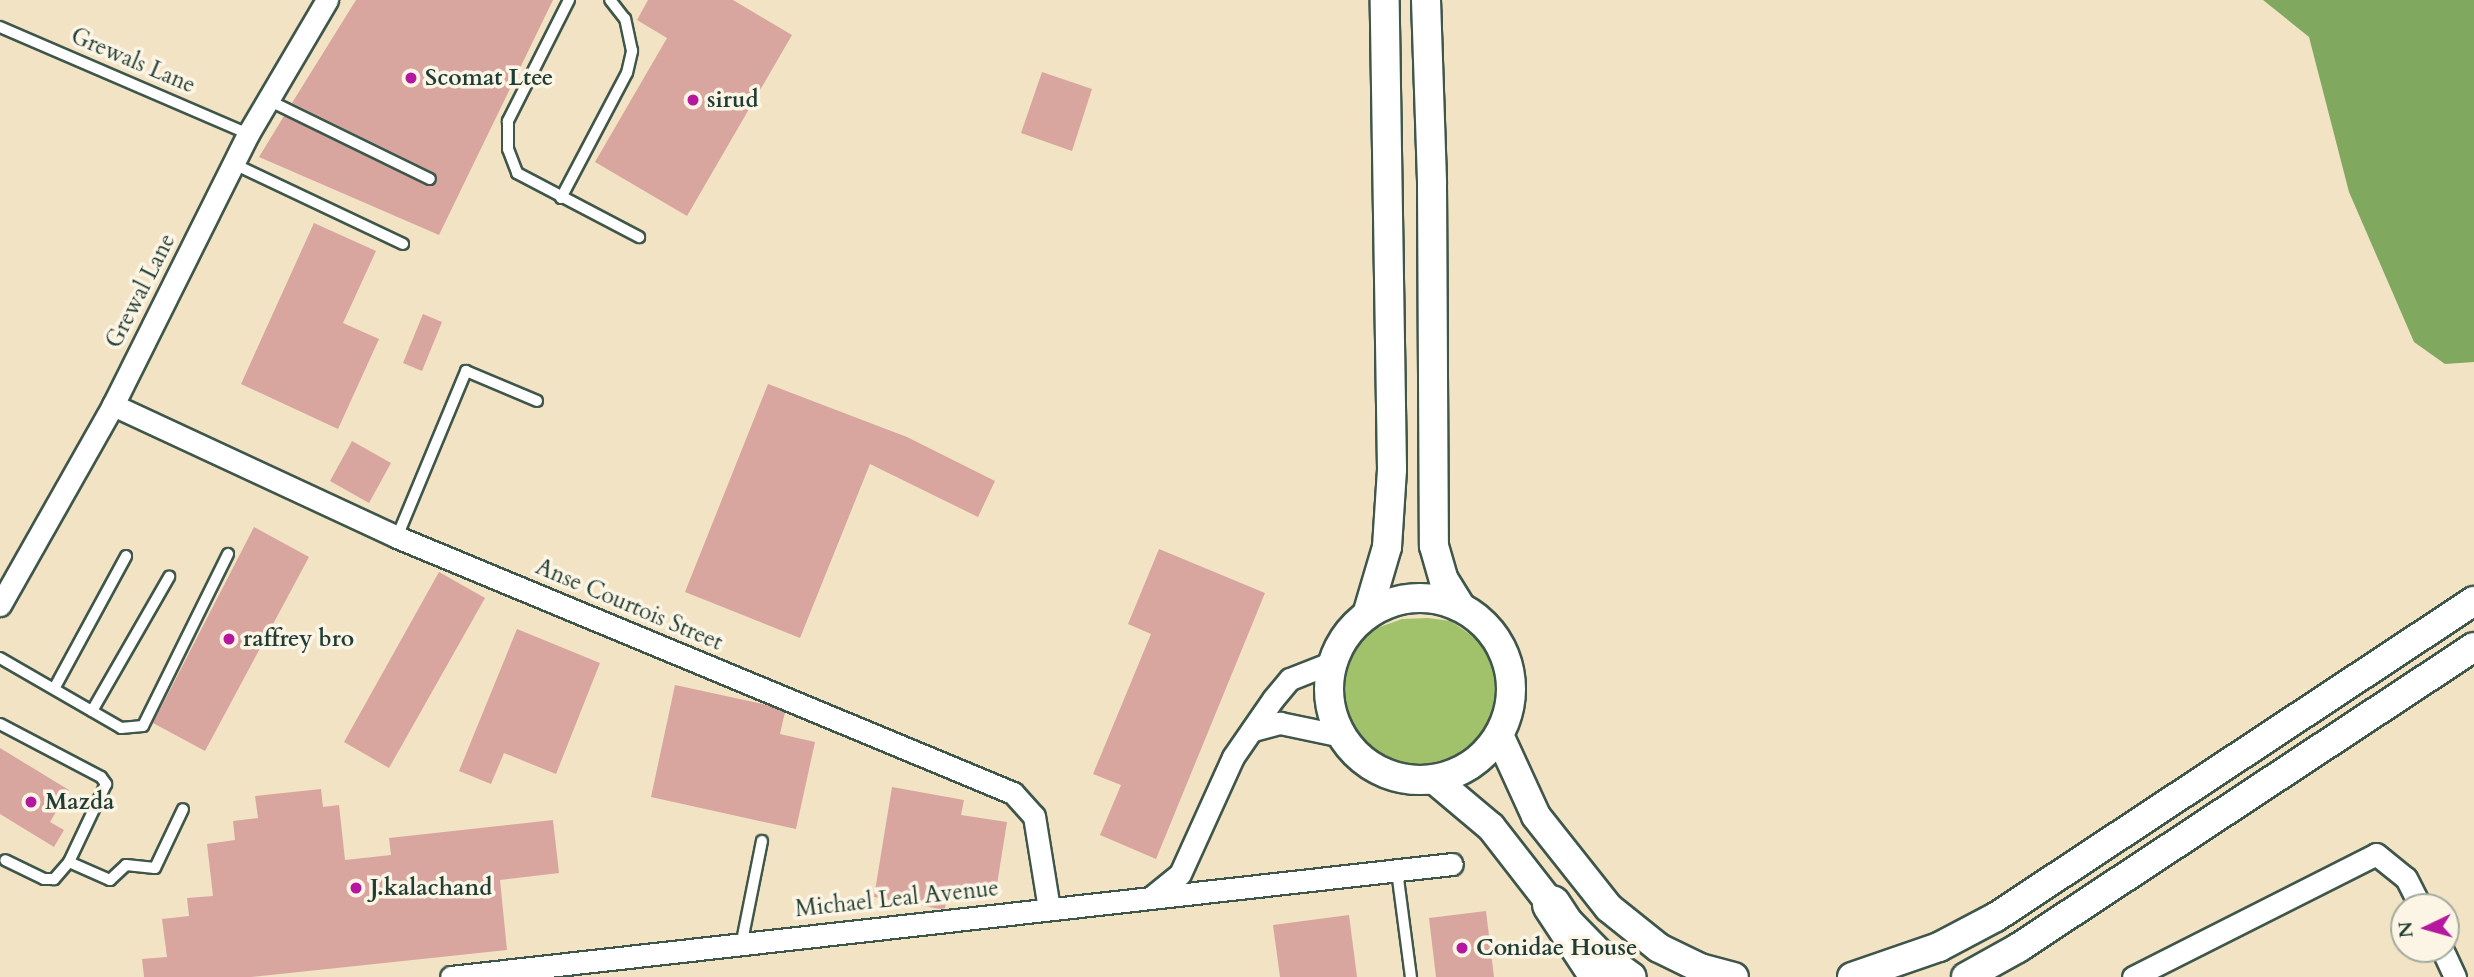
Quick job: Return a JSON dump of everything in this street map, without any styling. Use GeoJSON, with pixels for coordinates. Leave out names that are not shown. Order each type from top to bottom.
{"type":"FeatureCollection","features":[{"type":"Feature","properties":{"kind":"highway"},"geometry":{"type":"LineString","coordinates":[[1551,904],[1599,977]]}},
{"type":"Feature","properties":{"kind":"street","name":"Grewal Lane"},"geometry":{"type":"LineString","coordinates":[[0,605],[113,405],[248,134],[327,0]]}},
{"type":"Feature","properties":{"kind":"street"},"geometry":{"type":"LineString","coordinates":[[1367,615],[1387,547],[1392,469],[1385,0]]}},
{"type":"Feature","properties":{"kind":"street"},"geometry":{"type":"LineString","coordinates":[[1426,0],[1434,547],[1444,580],[1461,607]]}},
{"type":"Feature","properties":{"kind":"street","name":"Anse Courtois Street"},"geometry":{"type":"LineString","coordinates":[[113,405],[397,537],[1013,793],[1034,816],[1049,909]]}},
{"type":"Feature","properties":{"kind":"street"},"geometry":{"type":"LineString","coordinates":[[1413,597],[1461,607],[1482,621],[1508,663],[1509,712],[1499,736],[1472,765],[1435,779],[1392,776],[1364,760],[1342,736],[1329,687],[1333,662],[1346,636],[1367,615],[1413,597]]}},
{"type":"Feature","properties":{"kind":"street"},"geometry":{"type":"LineString","coordinates":[[1852,977],[1939,947],[1996,917],[2474,601]]}},
{"type":"Feature","properties":{"kind":"street"},"geometry":{"type":"LineString","coordinates":[[1966,977],[2018,948],[2474,647]]}},
{"type":"Feature","properties":{"kind":"street"},"geometry":{"type":"LineString","coordinates":[[1154,895],[1180,874],[1233,757],[1290,680],[1333,662]]}},
{"type":"Feature","properties":{"kind":"street"},"geometry":{"type":"LineString","coordinates":[[1253,730],[1280,723],[1342,736]]}},
{"type":"Feature","properties":{"kind":"street"},"geometry":{"type":"LineString","coordinates":[[1499,736],[1536,816],[1609,908],[1659,948],[1700,968],[1734,977]]}},
{"type":"Feature","properties":{"kind":"street"},"geometry":{"type":"LineString","coordinates":[[1435,779],[1491,827],[1551,904],[1600,954],[1632,977]]}},
{"type":"Feature","properties":{"kind":"street"},"geometry":{"type":"LineString","coordinates":[[2133,977],[2376,854],[2406,878],[2414,893]]}},
{"type":"Feature","properties":{"kind":"street","name":"Michael Leal Avenue"},"geometry":{"type":"LineString","coordinates":[[452,977],[1154,895],[1452,864]]}},
{"type":"Feature","properties":{"kind":"street"},"geometry":{"type":"LineString","coordinates":[[2455,977],[2474,971]]}},
{"type":"Feature","properties":{"kind":"lane"},"geometry":{"type":"LineString","coordinates":[[569,0],[509,121],[508,149],[517,173],[639,237]]}},
{"type":"Feature","properties":{"kind":"lane"},"geometry":{"type":"LineString","coordinates":[[561,198],[627,73],[632,51],[628,30],[610,0]]}},
{"type":"Feature","properties":{"kind":"lane","name":"Grewals Lane"},"geometry":{"type":"LineString","coordinates":[[0,27],[248,134]]}},
{"type":"Feature","properties":{"kind":"lane"},"geometry":{"type":"LineString","coordinates":[[268,100],[430,179]]}},
{"type":"Feature","properties":{"kind":"lane"},"geometry":{"type":"LineString","coordinates":[[233,164],[403,244]]}},
{"type":"Feature","properties":{"kind":"lane"},"geometry":{"type":"LineString","coordinates":[[397,537],[466,371],[537,401]]}},
{"type":"Feature","properties":{"kind":"lane"},"geometry":{"type":"LineString","coordinates":[[0,658],[55,687],[121,728],[143,726],[228,554]]}},
{"type":"Feature","properties":{"kind":"lane"},"geometry":{"type":"LineString","coordinates":[[55,687],[126,556]]}},
{"type":"Feature","properties":{"kind":"lane"},"geometry":{"type":"LineString","coordinates":[[92,711],[169,577]]}},
{"type":"Feature","properties":{"kind":"lane"},"geometry":{"type":"LineString","coordinates":[[0,724],[101,777],[106,784],[69,862],[54,879],[44,879],[5,860]]}},
{"type":"Feature","properties":{"kind":"lane"},"geometry":{"type":"LineString","coordinates":[[69,862],[110,880],[126,865],[155,868],[183,809]]}},
{"type":"Feature","properties":{"kind":"lane"},"geometry":{"type":"LineString","coordinates":[[742,942],[762,841]]}},
{"type":"Feature","properties":{"kind":"lane"},"geometry":{"type":"LineString","coordinates":[[1397,871],[1410,977]]}},
{"type":"Feature","properties":{"kind":"green space"},"geometry":{"type":"Polygon","coordinates":[[[2263,0],[2474,0],[2474,362],[2445,364],[2414,342],[2349,192],[2309,37],[2263,0]]]}},
{"type":"Feature","properties":{"kind":"green space"},"geometry":{"type":"Polygon","coordinates":[[[1402,619],[1451,621],[1486,646],[1496,664],[1500,689],[1493,718],[1476,740],[1451,758],[1422,765],[1394,763],[1372,752],[1353,734],[1341,709],[1340,685],[1346,661],[1357,643],[1377,628],[1402,619]]]}},
{"type":"Feature","properties":{"kind":"building","name":"Scomat Ltee"},"geometry":{"type":"Polygon","coordinates":[[[356,0],[553,0],[439,235],[259,157],[284,116],[427,186],[437,183],[433,172],[292,103],[356,0]]]}},
{"type":"Feature","properties":{"kind":"building","name":"sirud"},"geometry":{"type":"Polygon","coordinates":[[[648,0],[733,0],[792,35],[687,216],[595,162],[667,38],[637,20],[648,0]]]}},
{"type":"Feature","properties":{"kind":"building"},"geometry":{"type":"Polygon","coordinates":[[[1042,72],[1092,89],[1072,151],[1021,133],[1042,72]]]}},
{"type":"Feature","properties":{"kind":"building"},"geometry":{"type":"Polygon","coordinates":[[[314,223],[376,251],[343,323],[379,339],[338,429],[241,384],[314,223]]]}},
{"type":"Feature","properties":{"kind":"building"},"geometry":{"type":"Polygon","coordinates":[[[423,314],[442,322],[422,371],[403,363],[423,314]]]}},
{"type":"Feature","properties":{"kind":"building"},"geometry":{"type":"Polygon","coordinates":[[[768,384],[907,437],[995,481],[978,517],[870,464],[800,638],[685,592],[768,384]]]}},
{"type":"Feature","properties":{"kind":"building"},"geometry":{"type":"Polygon","coordinates":[[[352,441],[391,463],[369,503],[330,481],[352,441]]]}},
{"type":"Feature","properties":{"kind":"building","name":"raffrey bro"},"geometry":{"type":"Polygon","coordinates":[[[254,527],[309,557],[205,751],[153,723],[254,527]]]}},
{"type":"Feature","properties":{"kind":"building"},"geometry":{"type":"Polygon","coordinates":[[[1159,549],[1265,593],[1156,859],[1100,835],[1121,785],[1093,774],[1151,634],[1128,624],[1159,549]]]}},
{"type":"Feature","properties":{"kind":"building"},"geometry":{"type":"Polygon","coordinates":[[[439,572],[485,598],[389,768],[344,742],[439,572]]]}},
{"type":"Feature","properties":{"kind":"building"},"geometry":{"type":"Polygon","coordinates":[[[517,629],[600,663],[556,774],[504,753],[491,784],[459,771],[517,629]]]}},
{"type":"Feature","properties":{"kind":"building"},"geometry":{"type":"Polygon","coordinates":[[[675,685],[767,705],[785,712],[780,734],[815,742],[796,829],[651,797],[675,685]]]}},
{"type":"Feature","properties":{"kind":"building","name":"Mazda"},"geometry":{"type":"Polygon","coordinates":[[[0,748],[69,790],[50,822],[64,830],[54,847],[0,814],[0,748]]]}},
{"type":"Feature","properties":{"kind":"building"},"geometry":{"type":"Polygon","coordinates":[[[892,787],[964,800],[961,815],[1007,822],[995,897],[948,889],[945,908],[940,909],[874,897],[892,787]]]}},
{"type":"Feature","properties":{"kind":"building","name":"J.kalachand"},"geometry":{"type":"Polygon","coordinates":[[[321,789],[323,807],[339,805],[345,860],[391,855],[389,838],[553,820],[559,873],[500,880],[507,950],[251,977],[144,977],[142,959],[167,957],[162,919],[189,916],[187,898],[213,896],[207,844],[235,840],[233,821],[258,818],[255,796],[321,789]]]}},
{"type":"Feature","properties":{"kind":"building","name":"Conidae House"},"geometry":{"type":"Polygon","coordinates":[[[1486,911],[1494,977],[1436,977],[1429,918],[1486,911]]]}},
{"type":"Feature","properties":{"kind":"building"},"geometry":{"type":"Polygon","coordinates":[[[1349,915],[1357,977],[1280,977],[1273,925],[1349,915]]]}},
{"type":"Feature","properties":{"kind":"place","name":"Scomat Ltee"},"geometry":{"type":"Point","coordinates":[411,78]}},
{"type":"Feature","properties":{"kind":"place","name":"sirud"},"geometry":{"type":"Point","coordinates":[693,100]}},
{"type":"Feature","properties":{"kind":"place","name":"raffrey bro"},"geometry":{"type":"Point","coordinates":[229,639]}},
{"type":"Feature","properties":{"kind":"place","name":"Mazda"},"geometry":{"type":"Point","coordinates":[31,802]}},
{"type":"Feature","properties":{"kind":"place","name":"J.kalachand"},"geometry":{"type":"Point","coordinates":[356,888]}},
{"type":"Feature","properties":{"kind":"place","name":"Conidae House"},"geometry":{"type":"Point","coordinates":[1462,948]}}]}
